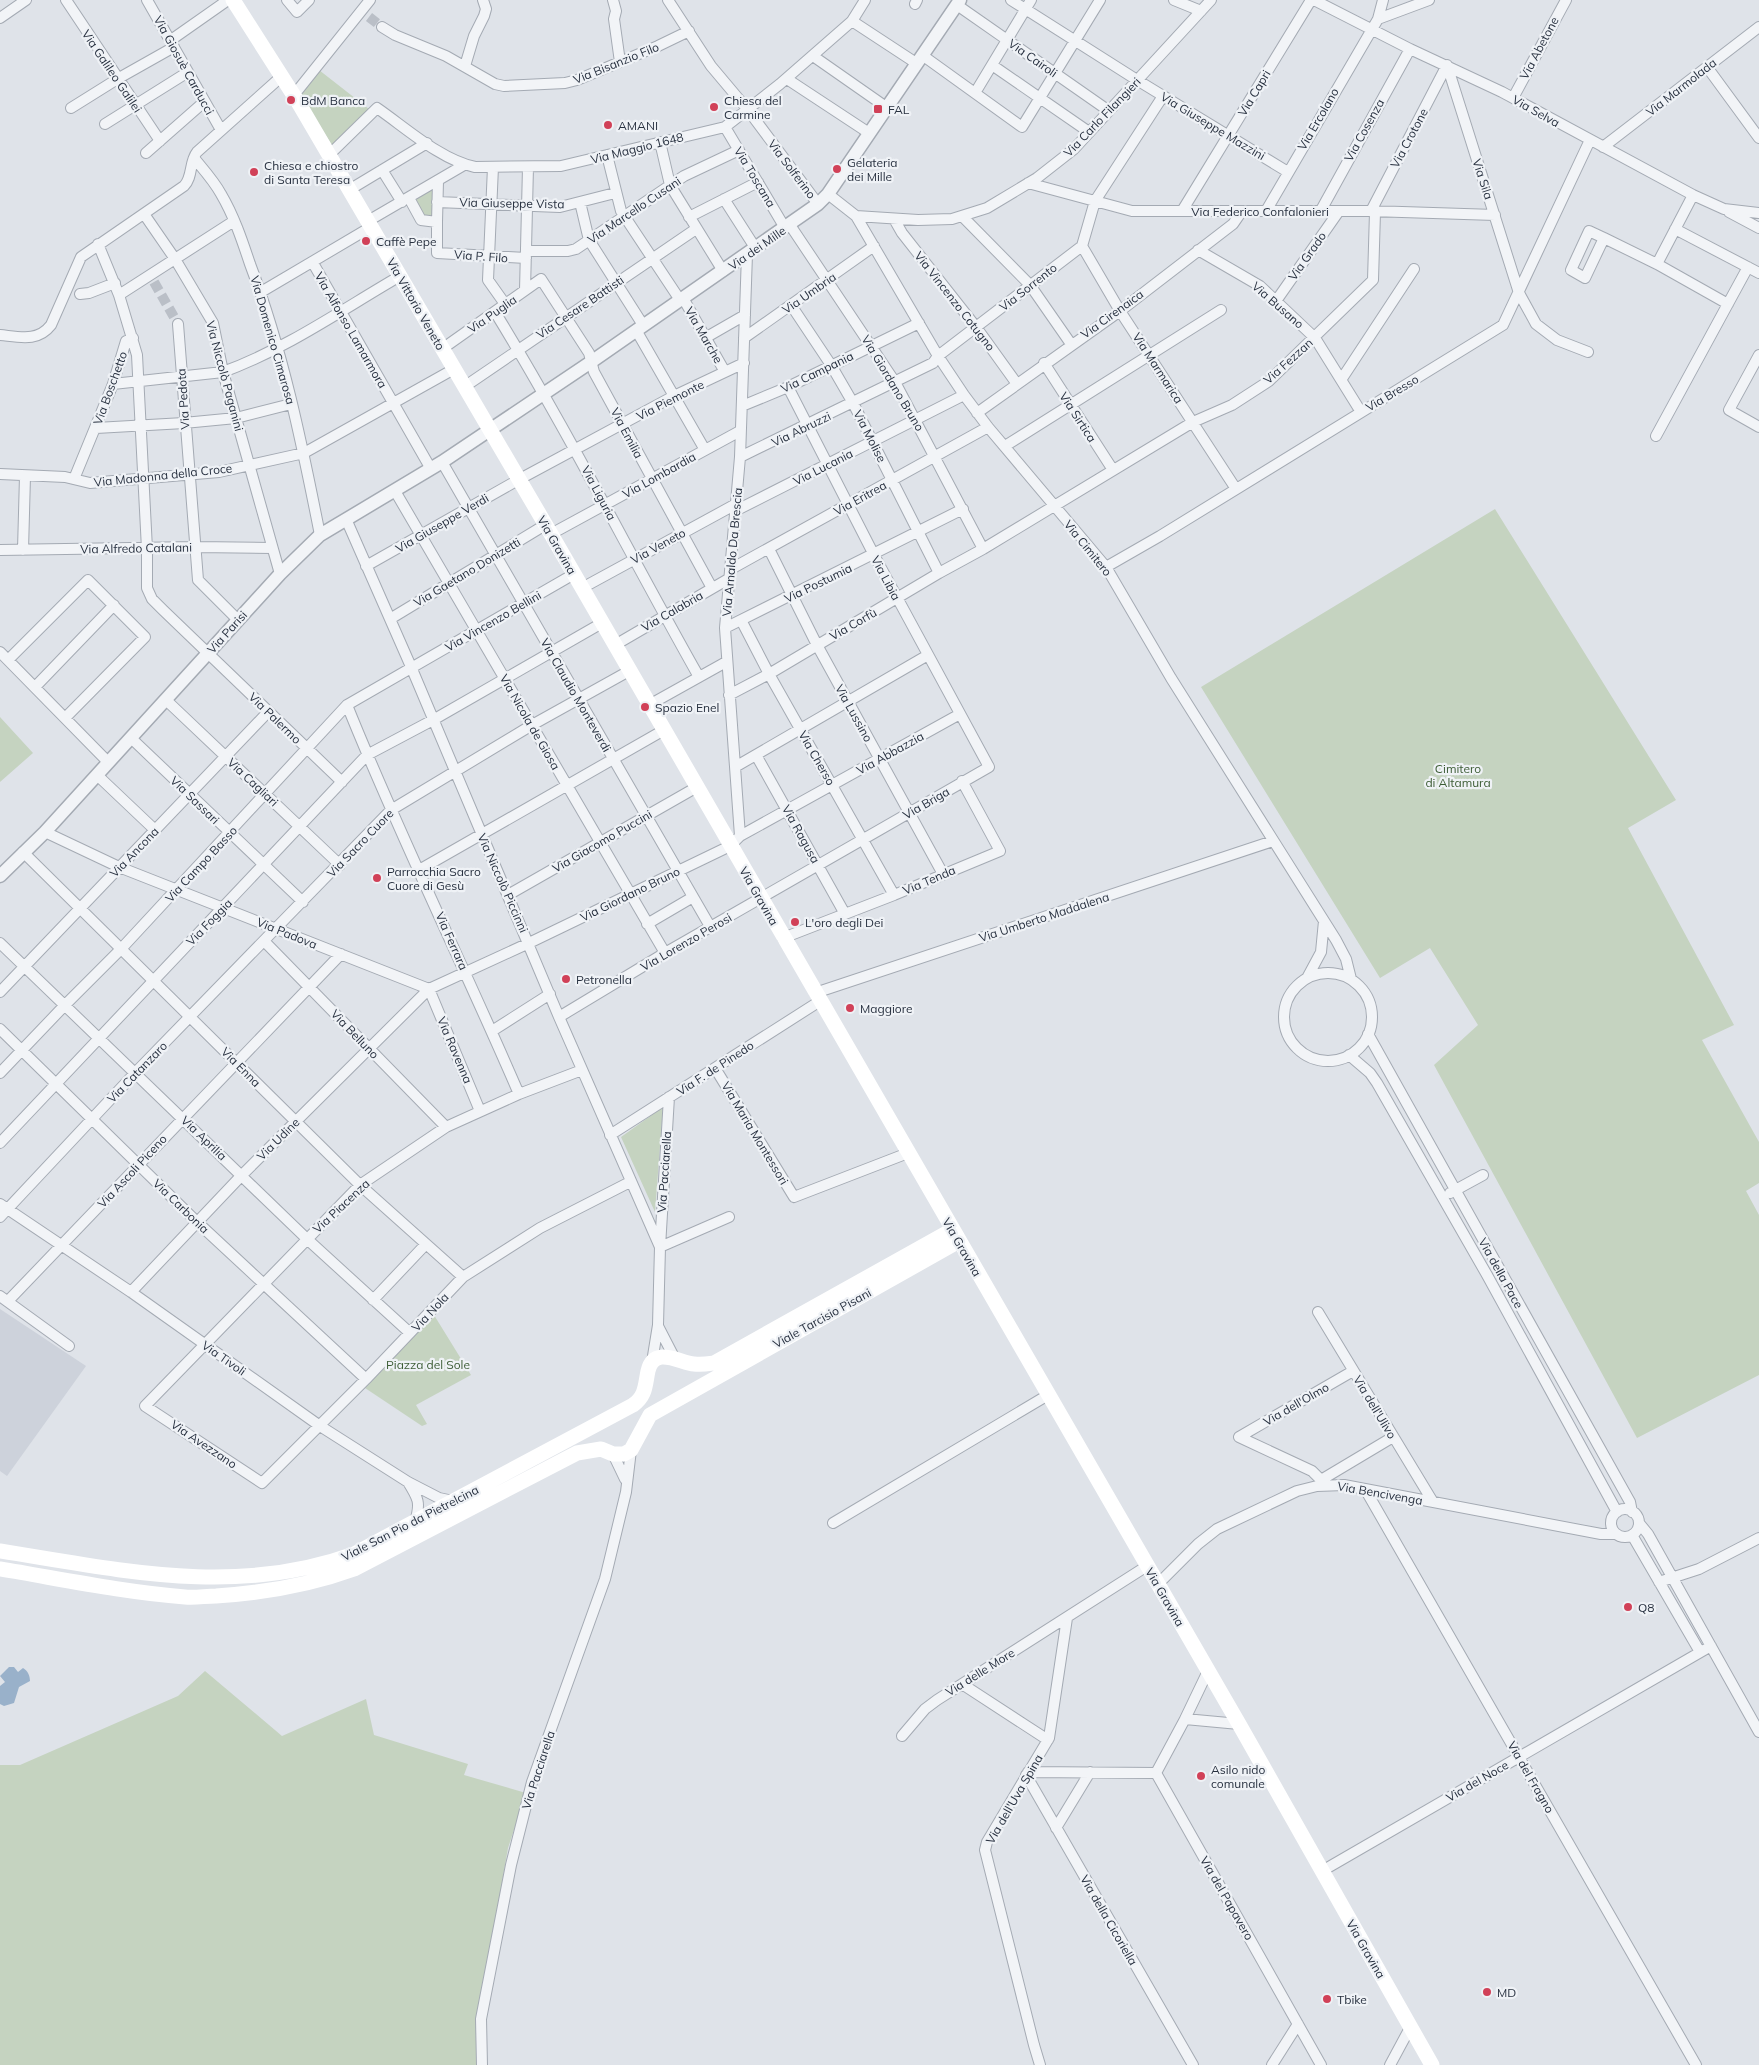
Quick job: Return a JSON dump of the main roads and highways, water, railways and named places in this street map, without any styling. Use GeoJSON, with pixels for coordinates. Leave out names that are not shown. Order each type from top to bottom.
{"type":"FeatureCollection","features":[{"type":"Feature","properties":{"kind":"main road","name":"Via Vittorio Veneto"},"geometry":{"type":"LineString","coordinates":[[233,0],[294,95],[489,430]]}},
{"type":"Feature","properties":{"kind":"main road","name":"Via Gravina"},"geometry":{"type":"LineString","coordinates":[[489,430],[696,787],[735,841],[761,899],[783,938],[1239,1724],[1432,2065]]}},
{"type":"Feature","properties":{"kind":"main road","name":"Viale Tarcisio Pisani"},"geometry":{"type":"LineString","coordinates":[[652,1362],[660,1358],[679,1359],[704,1365],[714,1363],[956,1236]]}},
{"type":"Feature","properties":{"kind":"main road","name":"Viale Tarcisio Pisani"},"geometry":{"type":"LineString","coordinates":[[631,1450],[650,1415],[956,1236]]}},
{"type":"Feature","properties":{"kind":"main road"},"geometry":{"type":"LineString","coordinates":[[679,1359],[691,1377],[685,1394]]}},
{"type":"Feature","properties":{"kind":"main road","name":"Viale San Pio da Pietrelcina"},"geometry":{"type":"LineString","coordinates":[[0,1551],[156,1575],[207,1578],[248,1577],[324,1565],[354,1554],[640,1400],[645,1390],[648,1369],[652,1362]]}},
{"type":"Feature","properties":{"kind":"main road"},"geometry":{"type":"LineString","coordinates":[[598,1423],[596,1437],[607,1452]]}},
{"type":"Feature","properties":{"kind":"main road","name":"Viale San Pio da Pietrelcina"},"geometry":{"type":"LineString","coordinates":[[0,1568],[85,1583],[187,1597],[236,1594],[283,1588],[334,1576],[354,1569],[577,1453],[607,1452],[624,1454],[631,1450]]}},
{"type":"Feature","properties":{"kind":"water"},"geometry":{"type":"Polygon","coordinates":[[[9,1667],[14,1667],[18,1672],[23,1668],[30,1677],[30,1681],[19,1687],[14,1703],[4,1706],[0,1704],[0,1686],[5,1682],[0,1676],[9,1667]]]}},
{"type":"Feature","properties":{"kind":"tunnel"},"geometry":{"type":"LineString","coordinates":[[369,17],[382,27]]}},
{"type":"Feature","properties":{"kind":"tunnel"},"geometry":{"type":"LineString","coordinates":[[154,282],[178,324]]}},
{"type":"Feature","properties":{"kind":"place","name":"BdM Banca"},"geometry":{"type":"Point","coordinates":[291,100]}},
{"type":"Feature","properties":{"kind":"place","name":"Chiesa del Carmine"},"geometry":{"type":"Point","coordinates":[714,107]}},
{"type":"Feature","properties":{"kind":"place","name":"FAL"},"geometry":{"type":"Point","coordinates":[878,109]}},
{"type":"Feature","properties":{"kind":"place","name":"AMANI"},"geometry":{"type":"Point","coordinates":[608,125]}},
{"type":"Feature","properties":{"kind":"place","name":"Gelateria dei Mille"},"geometry":{"type":"Point","coordinates":[837,169]}},
{"type":"Feature","properties":{"kind":"place","name":"Chiesa e chiostro di Santa Teresa"},"geometry":{"type":"Point","coordinates":[254,172]}},
{"type":"Feature","properties":{"kind":"place","name":"Caffè Pepe"},"geometry":{"type":"Point","coordinates":[366,241]}},
{"type":"Feature","properties":{"kind":"place","name":"Spazio Enel"},"geometry":{"type":"Point","coordinates":[645,707]}},
{"type":"Feature","properties":{"kind":"place","name":"Parrocchia Sacro Cuore di Gesù"},"geometry":{"type":"Point","coordinates":[377,878]}},
{"type":"Feature","properties":{"kind":"place","name":"L'oro degli Dei"},"geometry":{"type":"Point","coordinates":[795,922]}},
{"type":"Feature","properties":{"kind":"place","name":"Petronella"},"geometry":{"type":"Point","coordinates":[566,979]}},
{"type":"Feature","properties":{"kind":"place","name":"Maggiore"},"geometry":{"type":"Point","coordinates":[850,1008]}},
{"type":"Feature","properties":{"kind":"place","name":"Q8"},"geometry":{"type":"Point","coordinates":[1628,1607]}},
{"type":"Feature","properties":{"kind":"place","name":"Asilo nido comunale"},"geometry":{"type":"Point","coordinates":[1201,1776]}},
{"type":"Feature","properties":{"kind":"place","name":"MD"},"geometry":{"type":"Point","coordinates":[1487,1992]}},
{"type":"Feature","properties":{"kind":"place","name":"Tbike"},"geometry":{"type":"Point","coordinates":[1327,1999]}},
{"type":"Feature","properties":{"kind":"park label","name":"Cimitero di Altamura"},"geometry":{"type":"Point","coordinates":[1458,775]}},
{"type":"Feature","properties":{"kind":"park label","name":"Piazza del Sole"},"geometry":{"type":"Point","coordinates":[428,1364]}}]}
